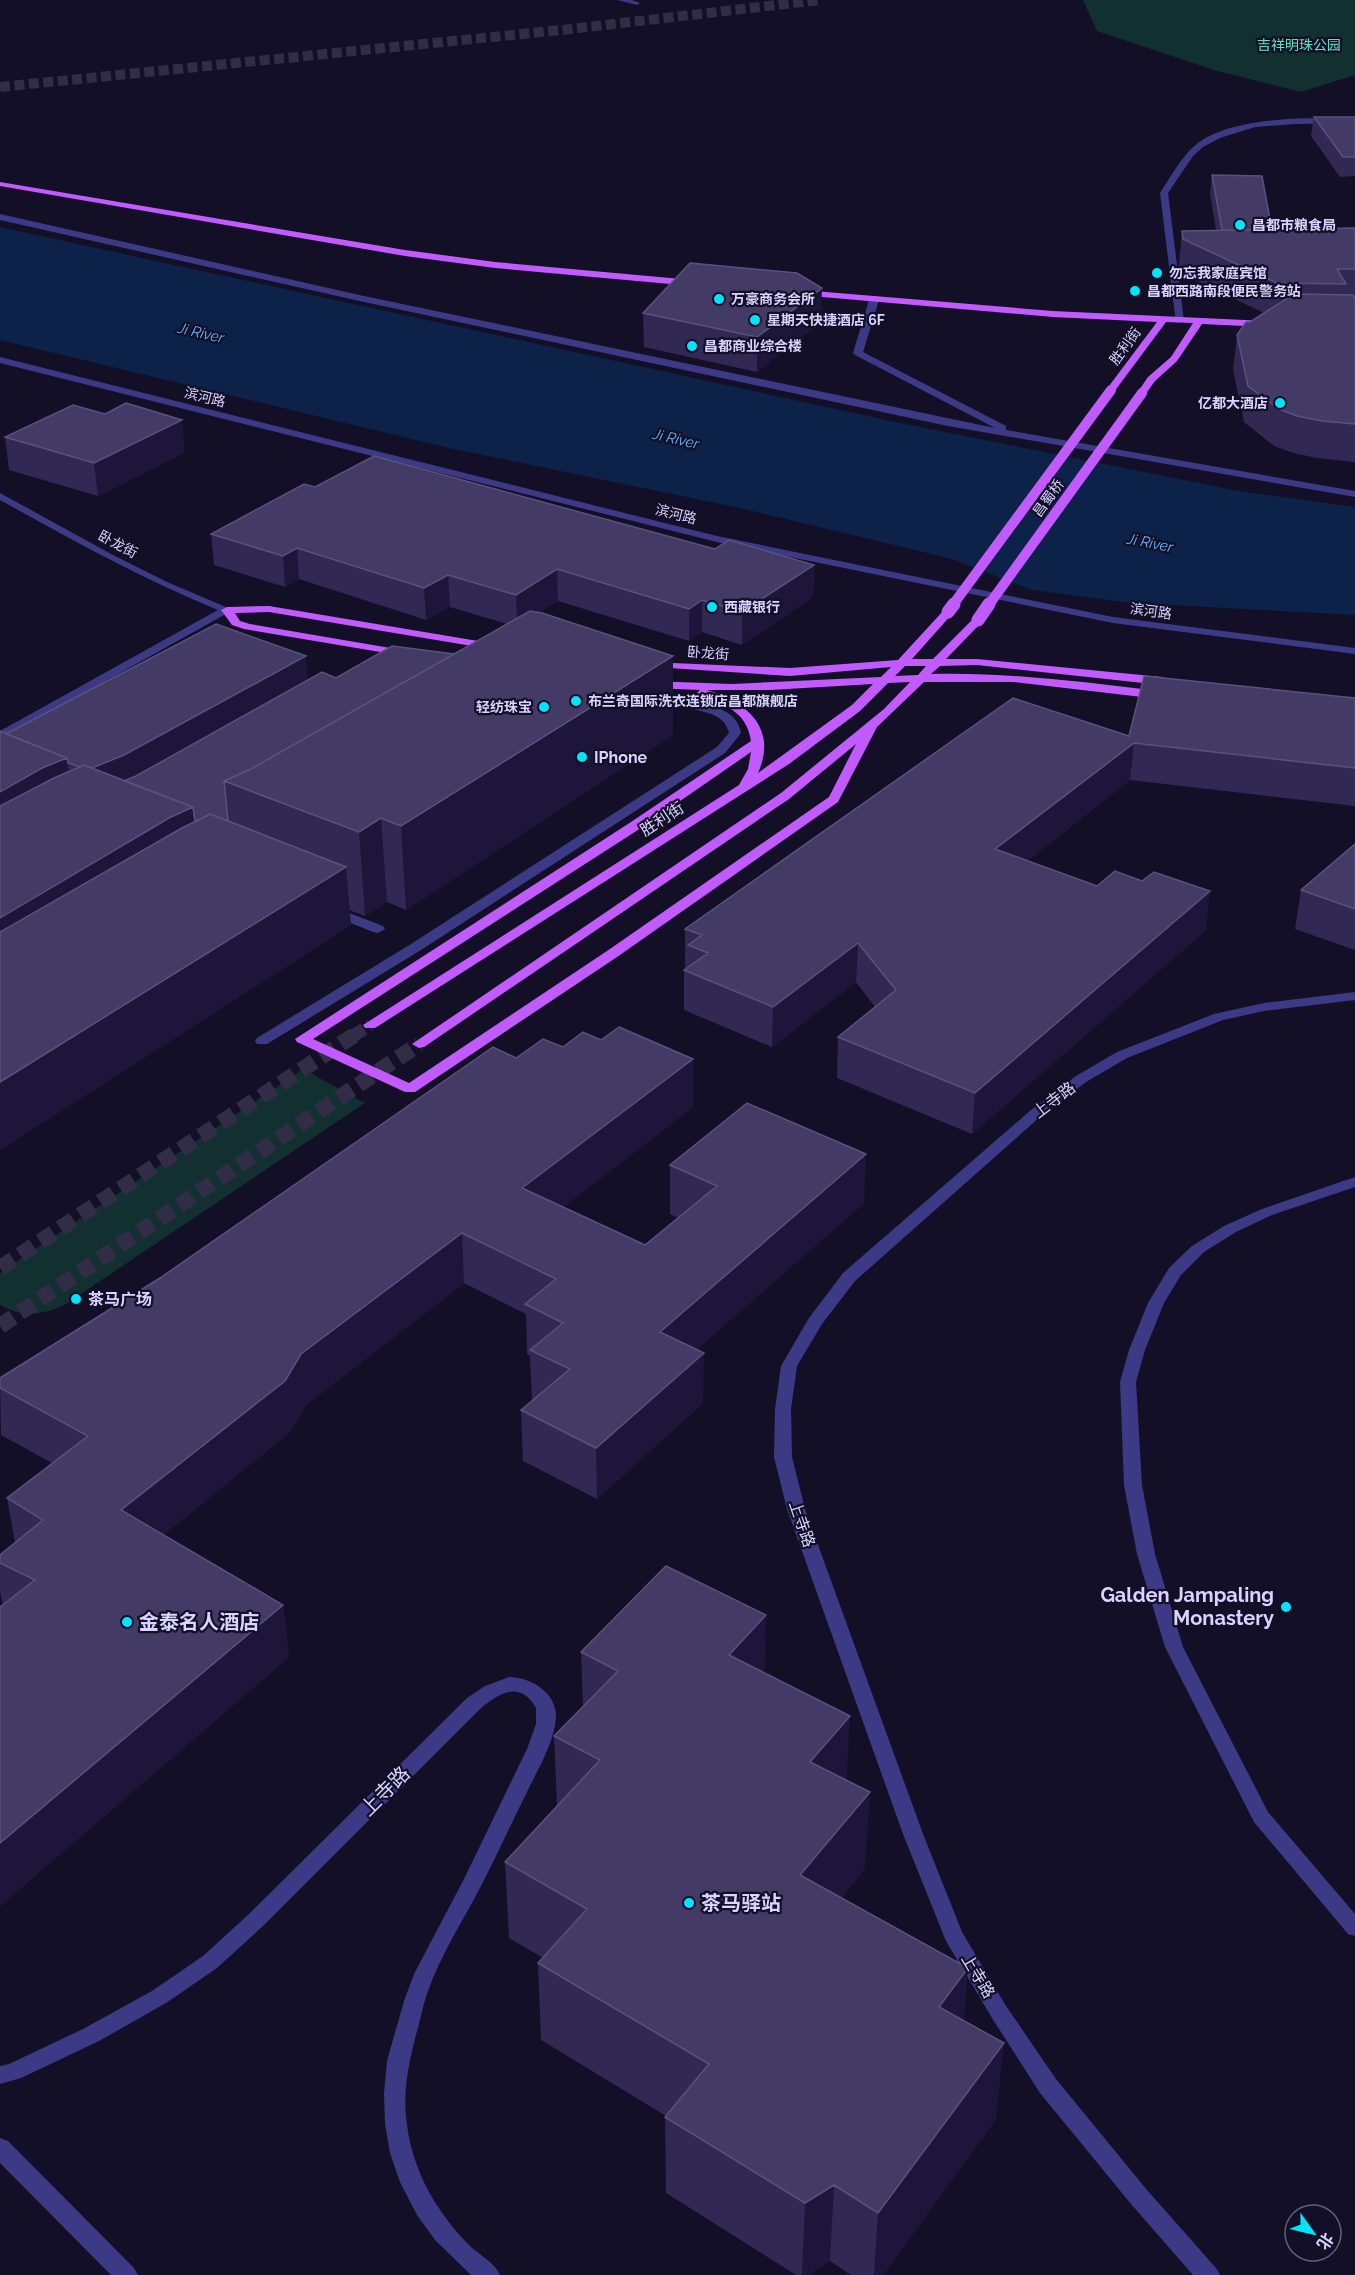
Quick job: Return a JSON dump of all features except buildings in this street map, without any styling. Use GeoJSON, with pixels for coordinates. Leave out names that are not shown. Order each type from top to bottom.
{"type":"FeatureCollection","features":[{"type":"Feature","properties":{"kind":"main road"},"geometry":{"type":"LineString","coordinates":[[0,184],[405,253],[495,265],[707,284]]}},
{"type":"Feature","properties":{"kind":"main road"},"geometry":{"type":"LineString","coordinates":[[787,292],[1163,320],[1280,323]]}},
{"type":"Feature","properties":{"kind":"main road","name":"胜利街"},"geometry":{"type":"LineString","coordinates":[[1112,390],[1163,320]]}},
{"type":"Feature","properties":{"kind":"main road","name":"昌蜀桥"},"geometry":{"type":"LineString","coordinates":[[938,662],[978,620],[1151,379],[1174,358],[1199,322]]}},
{"type":"Feature","properties":{"kind":"main road","name":"昌蜀桥"},"geometry":{"type":"LineString","coordinates":[[948,612],[1112,390]]}},
{"type":"Feature","properties":{"kind":"main road","name":"卧龙街"},"geometry":{"type":"LineString","coordinates":[[227,610],[269,609],[501,647]]}},
{"type":"Feature","properties":{"kind":"main road","name":"卧龙街"},"geometry":{"type":"LineString","coordinates":[[227,610],[236,623],[248,627],[419,655]]}},
{"type":"Feature","properties":{"kind":"main road","name":"胜利街"},"geometry":{"type":"LineString","coordinates":[[370,1025],[737,791],[825,732],[884,681],[948,612]]}},
{"type":"Feature","properties":{"kind":"main road"},"geometry":{"type":"LineString","coordinates":[[419,1044],[785,796],[872,725],[938,662]]}},
{"type":"Feature","properties":{"kind":"main road","name":"卧龙街"},"geometry":{"type":"LineString","coordinates":[[641,663],[790,672],[901,663],[1013,664],[1172,682]]}},
{"type":"Feature","properties":{"kind":"main road"},"geometry":{"type":"LineString","coordinates":[[644,684],[739,688],[921,678],[1013,678],[1167,696]]}},
{"type":"Feature","properties":{"kind":"main road"},"geometry":{"type":"LineString","coordinates":[[674,686],[722,698],[736,705],[750,717],[758,741],[757,760],[752,775],[737,791]]}},
{"type":"Feature","properties":{"kind":"main road"},"geometry":{"type":"LineString","coordinates":[[758,741],[636,825],[302,1039],[411,1089],[612,954],[834,799],[872,725]]}},
{"type":"Feature","properties":{"kind":"street"},"geometry":{"type":"LineString","coordinates":[[620,0],[638,3]]}},
{"type":"Feature","properties":{"kind":"street"},"geometry":{"type":"LineString","coordinates":[[1179,321],[1164,193],[1199,146],[1239,129],[1290,120],[1355,121]]}},
{"type":"Feature","properties":{"kind":"street"},"geometry":{"type":"LineString","coordinates":[[0,217],[364,299],[937,420],[1355,494]]}},
{"type":"Feature","properties":{"kind":"street"},"geometry":{"type":"LineString","coordinates":[[1172,259],[1184,259]]}},
{"type":"Feature","properties":{"kind":"street"},"geometry":{"type":"LineString","coordinates":[[874,300],[858,353],[1016,435]]}},
{"type":"Feature","properties":{"kind":"street","name":"滨河路"},"geometry":{"type":"LineString","coordinates":[[0,360],[717,539],[1113,620],[1355,651]]}},
{"type":"Feature","properties":{"kind":"street","name":"卧龙街"},"geometry":{"type":"LineString","coordinates":[[0,496],[145,575],[227,610]]}},
{"type":"Feature","properties":{"kind":"street"},"geometry":{"type":"LineString","coordinates":[[0,736],[227,610]]}},
{"type":"Feature","properties":{"kind":"street"},"geometry":{"type":"LineString","coordinates":[[262,1041],[416,947],[721,750],[735,733],[734,723],[721,713],[697,706]]}},
{"type":"Feature","properties":{"kind":"street"},"geometry":{"type":"LineString","coordinates":[[313,903],[378,929]]}},
{"type":"Feature","properties":{"kind":"street","name":"上寺路"},"geometry":{"type":"LineString","coordinates":[[1208,2275],[1139,2198],[1048,2086],[999,2012],[953,1935],[913,1834],[796,1509],[783,1457],[783,1409],[789,1366],[814,1322],[849,1277],[1036,1113],[1081,1079],[1122,1055],[1219,1017],[1264,1007],[1355,996]]}},
{"type":"Feature","properties":{"kind":"street"},"geometry":{"type":"LineString","coordinates":[[1355,1182],[1267,1212],[1230,1229],[1198,1249],[1174,1272],[1156,1303],[1137,1350],[1128,1382],[1133,1485],[1146,1554],[1174,1647],[1261,1817],[1355,1928]]}},
{"type":"Feature","properties":{"kind":"street","name":"上寺路"},"geometry":{"type":"LineString","coordinates":[[0,2076],[91,2035],[159,1997],[210,1962],[256,1920],[474,1704],[500,1685],[519,1684],[535,1692],[545,1706],[546,1720],[536,1750],[510,1808],[418,1987],[398,2062],[394,2113],[402,2163],[430,2218],[453,2246],[488,2275]]}},
{"type":"Feature","properties":{"kind":"street"},"geometry":{"type":"LineString","coordinates":[[0,2148],[126,2275]]}},
{"type":"Feature","properties":{"kind":"green space","name":"吉祥明珠公园"},"geometry":{"type":"Polygon","coordinates":[[[1083,0],[1355,0],[1355,75],[1301,92],[1214,70],[1097,31],[1083,0]]]}},
{"type":"Feature","properties":{"kind":"green space"},"geometry":{"type":"Polygon","coordinates":[[[303,1069],[365,1103],[66,1304],[50,1311],[33,1314],[16,1312],[0,1305],[0,1273],[303,1069]]]}},
{"type":"Feature","properties":{"kind":"water","name":"Ji River"},"geometry":{"type":"Polygon","coordinates":[[[0,227],[891,421],[1239,491],[1355,507],[1355,615],[1132,603],[1032,590],[952,559],[740,508],[449,448],[0,340],[0,227]]]}},
{"type":"Feature","properties":{"kind":"tunnel"},"geometry":{"type":"LineString","coordinates":[[0,87],[571,29],[819,0]]}},
{"type":"Feature","properties":{"kind":"tunnel"},"geometry":{"type":"LineString","coordinates":[[353,1036],[370,1025]]}},
{"type":"Feature","properties":{"kind":"tunnel"},"geometry":{"type":"LineString","coordinates":[[0,1268],[356,1034]]}},
{"type":"Feature","properties":{"kind":"tunnel"},"geometry":{"type":"LineString","coordinates":[[0,1326],[419,1044]]}},
{"type":"Feature","properties":{"kind":"place","name":"昌都市粮食局"},"geometry":{"type":"Point","coordinates":[1240,225]}},
{"type":"Feature","properties":{"kind":"place","name":"勿忘我家庭宾馆"},"geometry":{"type":"Point","coordinates":[1157,273]}},
{"type":"Feature","properties":{"kind":"place","name":"昌都西路南段便民警务站"},"geometry":{"type":"Point","coordinates":[1135,291]}},
{"type":"Feature","properties":{"kind":"place","name":"万豪商务会所"},"geometry":{"type":"Point","coordinates":[719,299]}},
{"type":"Feature","properties":{"kind":"place","name":"星期天快捷酒店 6F"},"geometry":{"type":"Point","coordinates":[755,320]}},
{"type":"Feature","properties":{"kind":"place","name":"昌都商业综合楼"},"geometry":{"type":"Point","coordinates":[692,346]}},
{"type":"Feature","properties":{"kind":"place","name":"亿都大酒店"},"geometry":{"type":"Point","coordinates":[1280,403]}},
{"type":"Feature","properties":{"kind":"place","name":"西藏银行"},"geometry":{"type":"Point","coordinates":[712,607]}},
{"type":"Feature","properties":{"kind":"place","name":"布兰奇国际洗衣连锁店昌都旗舰店"},"geometry":{"type":"Point","coordinates":[576,701]}},
{"type":"Feature","properties":{"kind":"place","name":"轻纺珠宝"},"geometry":{"type":"Point","coordinates":[544,707]}},
{"type":"Feature","properties":{"kind":"place","name":"IPhone"},"geometry":{"type":"Point","coordinates":[582,757]}},
{"type":"Feature","properties":{"kind":"place","name":"茶马广场"},"geometry":{"type":"Point","coordinates":[76,1299]}},
{"type":"Feature","properties":{"kind":"place","name":"Galden Jampaling Monastery"},"geometry":{"type":"Point","coordinates":[1286,1607]}},
{"type":"Feature","properties":{"kind":"place","name":"金泰名人酒店"},"geometry":{"type":"Point","coordinates":[127,1622]}},
{"type":"Feature","properties":{"kind":"place","name":"茶马驿站"},"geometry":{"type":"Point","coordinates":[689,1903]}}]}
